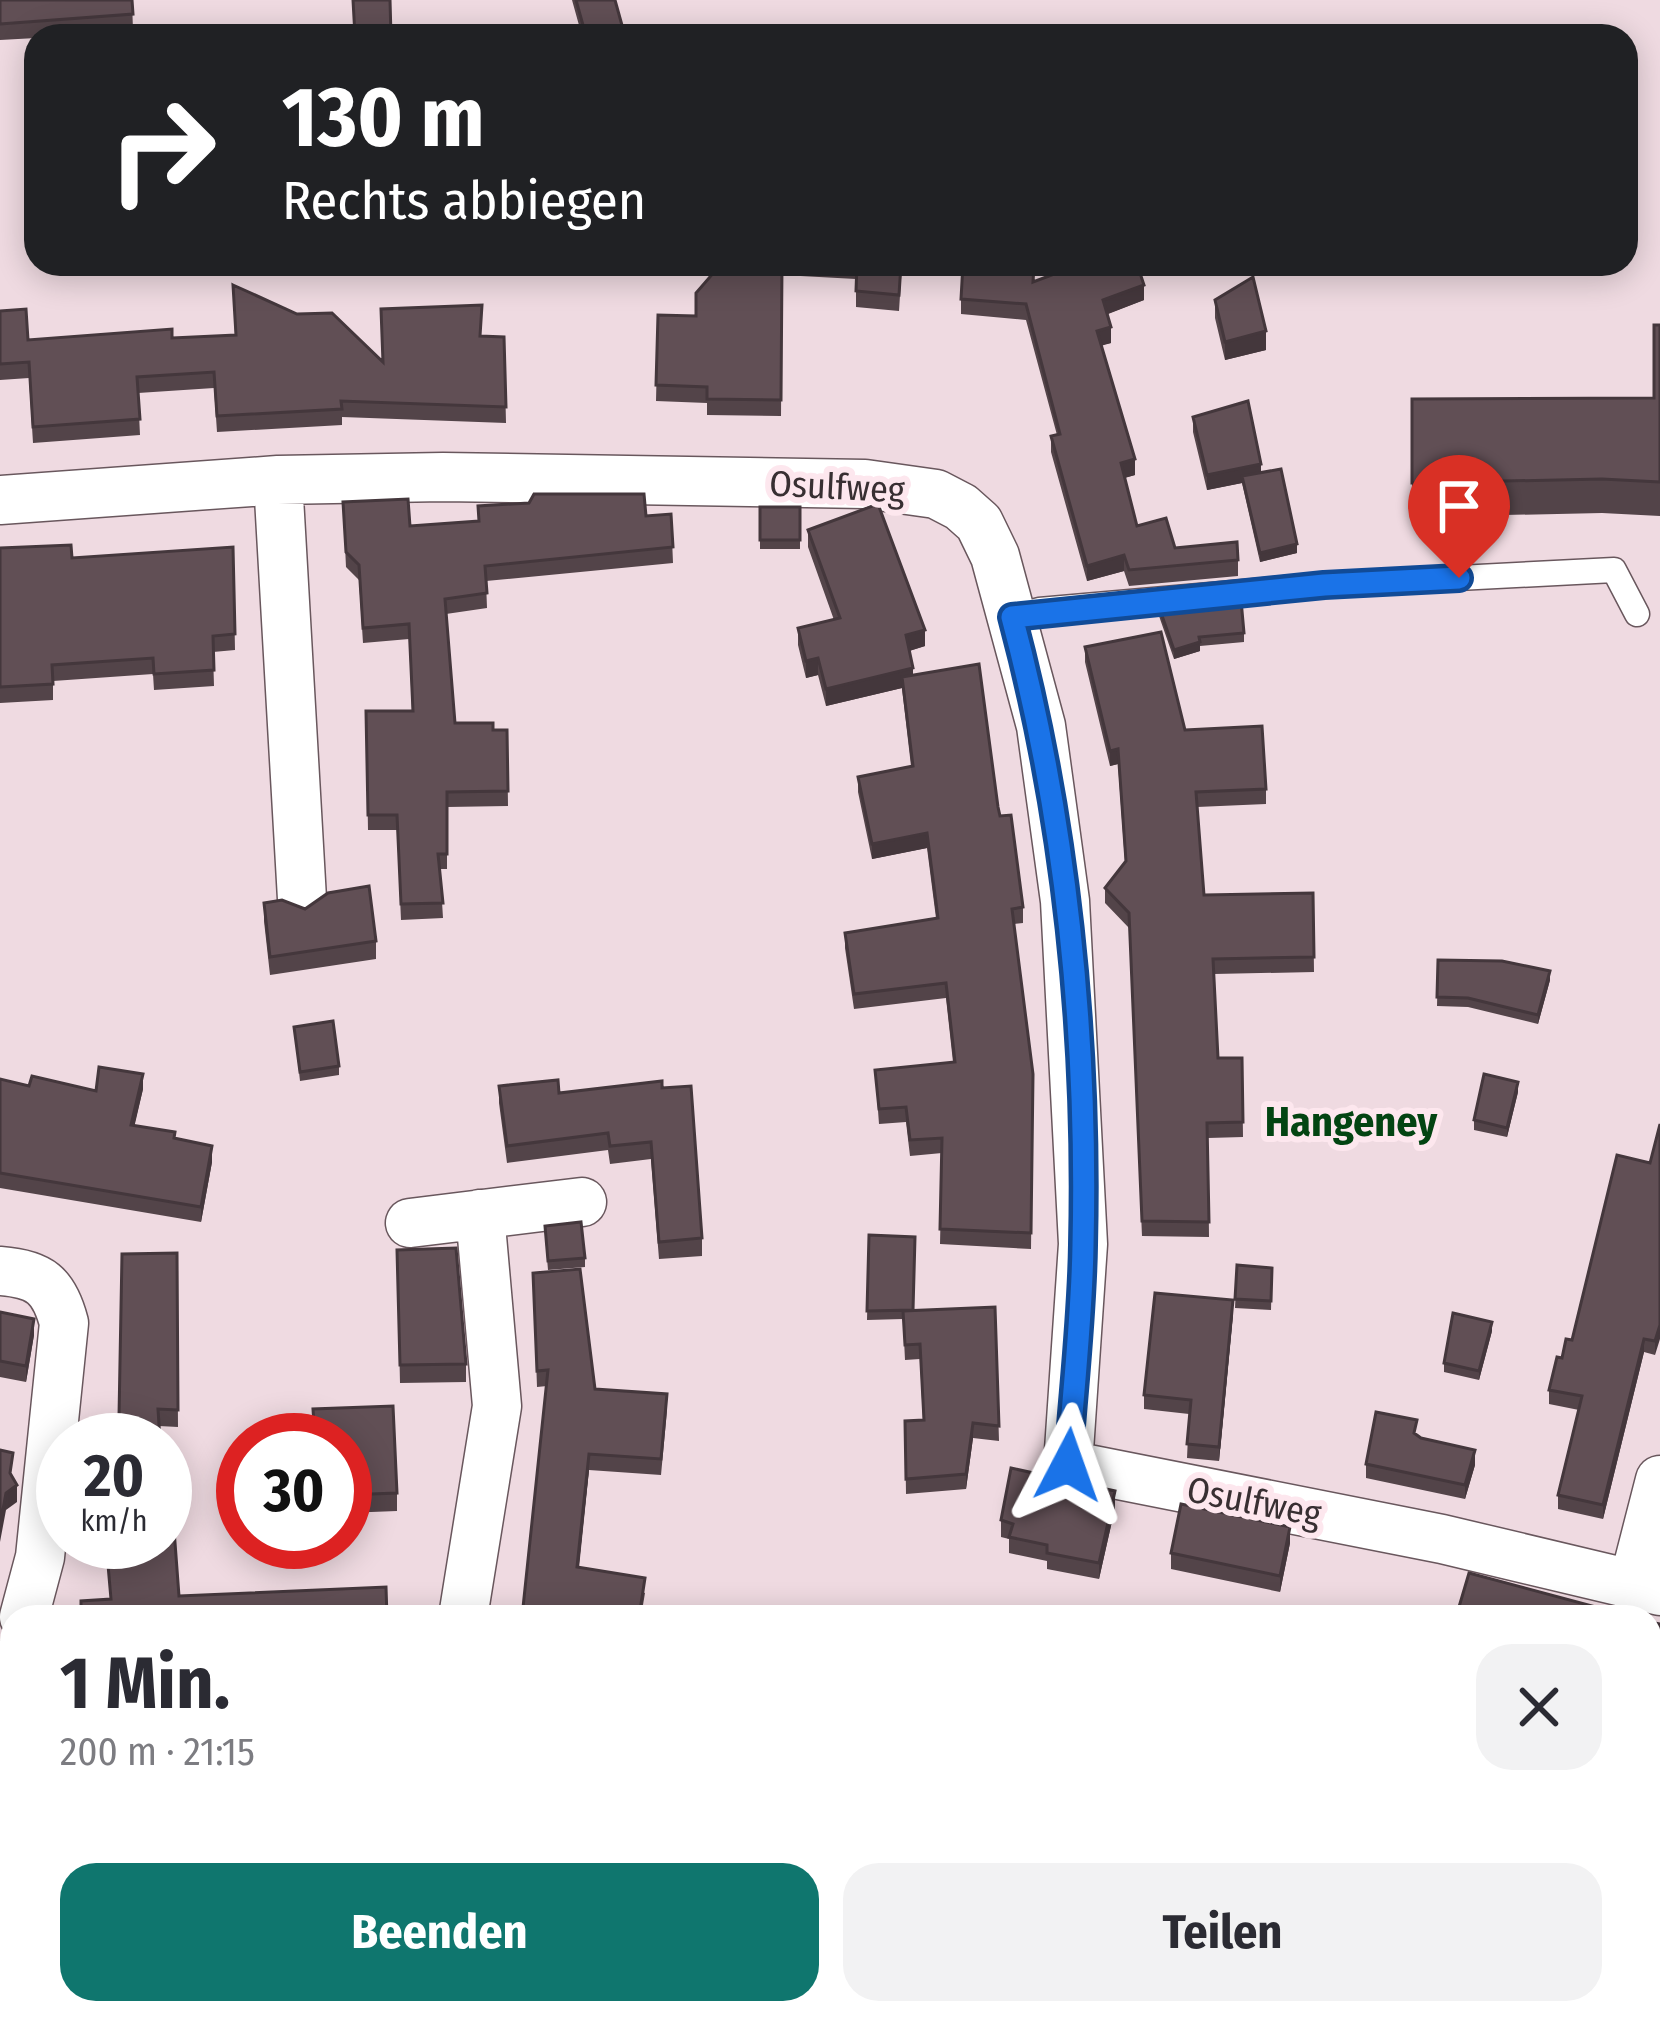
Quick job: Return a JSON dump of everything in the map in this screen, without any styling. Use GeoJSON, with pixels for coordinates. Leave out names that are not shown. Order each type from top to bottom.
{"type":"FeatureCollection","features":[{"type":"Feature","properties":{"kind":"street","name":"Osulfweg"},"geometry":{"type":"LineString","coordinates":[[0,500],[278,480],[422,477],[897,486],[936,494],[979,523],[995,556],[1041,726],[1075,1008],[1083,1244],[1068,1465],[1442,1539],[1647,1588]]}},
{"type":"Feature","properties":{"kind":"street"},"geometry":{"type":"LineString","coordinates":[[278,480],[302,899]]}},
{"type":"Feature","properties":{"kind":"street"},"geometry":{"type":"LineString","coordinates":[[410,1223],[582,1202]]}},
{"type":"Feature","properties":{"kind":"street"},"geometry":{"type":"LineString","coordinates":[[465,1605],[497,1406],[479,1214]]}},
{"type":"Feature","properties":{"kind":"street"},"geometry":{"type":"LineString","coordinates":[[0,1271],[39,1277],[57,1294],[64,1323],[43,1533],[27,1605]]}},
{"type":"Feature","properties":{"kind":"street"},"geometry":{"type":"LineString","coordinates":[[1647,1588],[1660,1480]]}},
{"type":"Feature","properties":{"kind":"lane"},"geometry":{"type":"LineString","coordinates":[[1012,617],[1324,585],[1614,570],[1637,614]]}},
{"type":"Feature","properties":{"kind":"building"},"geometry":{"type":"Polygon","coordinates":[[[0,0],[132,0],[133,14],[0,24],[0,0]]]}},
{"type":"Feature","properties":{"kind":"building"},"geometry":{"type":"Polygon","coordinates":[[[353,0],[390,0],[391,24],[354,24],[353,0]]]}},
{"type":"Feature","properties":{"kind":"building"},"geometry":{"type":"Polygon","coordinates":[[[576,0],[615,0],[622,24],[583,24],[576,0]]]}},
{"type":"Feature","properties":{"kind":"building"},"geometry":{"type":"Polygon","coordinates":[[[711,276],[782,276],[781,400],[707,399],[707,387],[656,385],[658,315],[696,316],[696,293],[711,276]]]}},
{"type":"Feature","properties":{"kind":"building"},"geometry":{"type":"Polygon","coordinates":[[[857,276],[900,276],[899,295],[856,291],[857,276]]]}},
{"type":"Feature","properties":{"kind":"building"},"geometry":{"type":"Polygon","coordinates":[[[962,276],[1033,276],[1033,282],[1049,276],[1141,276],[1144,285],[1103,300],[1111,327],[1097,331],[1135,459],[1121,463],[1137,526],[1166,518],[1175,548],[1237,542],[1238,560],[1129,570],[1124,555],[1087,566],[1051,436],[1060,434],[1026,304],[961,299],[962,276]]]}},
{"type":"Feature","properties":{"kind":"building"},"geometry":{"type":"Polygon","coordinates":[[[1253,277],[1266,331],[1225,342],[1215,300],[1253,277]]]}},
{"type":"Feature","properties":{"kind":"building"},"geometry":{"type":"Polygon","coordinates":[[[233,285],[297,314],[332,313],[383,362],[381,309],[482,305],[480,336],[504,337],[506,407],[341,401],[342,409],[217,416],[214,372],[137,377],[140,419],[33,427],[29,362],[0,364],[0,311],[26,309],[28,340],[172,329],[172,338],[236,335],[233,285]]]}},
{"type":"Feature","properties":{"kind":"building"},"geometry":{"type":"Polygon","coordinates":[[[1654,325],[1660,325],[1660,482],[1412,483],[1412,399],[1654,398],[1654,325]]]}},
{"type":"Feature","properties":{"kind":"building"},"geometry":{"type":"Polygon","coordinates":[[[1248,401],[1261,464],[1207,475],[1193,417],[1248,401]]]}},
{"type":"Feature","properties":{"kind":"building"},"geometry":{"type":"Polygon","coordinates":[[[1281,469],[1297,544],[1260,553],[1242,476],[1281,469]]]}},
{"type":"Feature","properties":{"kind":"building"},"geometry":{"type":"Polygon","coordinates":[[[534,494],[644,494],[646,516],[671,514],[673,547],[485,566],[487,593],[445,599],[455,723],[493,723],[493,730],[507,730],[508,791],[447,792],[447,854],[438,854],[443,903],[401,904],[397,815],[368,815],[366,711],[413,711],[409,624],[363,628],[359,565],[346,552],[343,502],[408,499],[410,526],[479,521],[478,506],[529,503],[534,494]]]}},
{"type":"Feature","properties":{"kind":"building"},"geometry":{"type":"Polygon","coordinates":[[[878,504],[925,630],[906,635],[913,668],[826,689],[818,658],[806,661],[798,628],[840,618],[808,530],[878,504]]]}},
{"type":"Feature","properties":{"kind":"building"},"geometry":{"type":"Polygon","coordinates":[[[760,507],[800,507],[800,540],[760,540],[760,507]]]}},
{"type":"Feature","properties":{"kind":"building"},"geometry":{"type":"Polygon","coordinates":[[[71,545],[72,558],[233,547],[235,634],[213,636],[214,670],[154,674],[153,658],[52,665],[53,684],[0,687],[0,548],[71,545]]]}},
{"type":"Feature","properties":{"kind":"building"},"geometry":{"type":"Polygon","coordinates":[[[1241,600],[1244,633],[1199,637],[1200,642],[1174,650],[1159,607],[1241,600]]]}},
{"type":"Feature","properties":{"kind":"building"},"geometry":{"type":"Polygon","coordinates":[[[1161,632],[1185,730],[1262,726],[1266,789],[1196,792],[1204,895],[1313,893],[1314,957],[1213,959],[1218,1058],[1242,1058],[1243,1122],[1207,1123],[1209,1222],[1142,1221],[1129,913],[1105,888],[1126,861],[1118,749],[1110,751],[1085,647],[1161,632]]]}},
{"type":"Feature","properties":{"kind":"building"},"geometry":{"type":"Polygon","coordinates":[[[979,664],[998,807],[1000,816],[1011,815],[1023,907],[1012,909],[1033,1074],[1031,1233],[940,1229],[942,1138],[910,1140],[906,1107],[879,1109],[875,1070],[955,1062],[946,983],[854,994],[845,933],[938,918],[927,833],[872,844],[858,777],[913,766],[902,677],[979,664]]]}},
{"type":"Feature","properties":{"kind":"building"},"geometry":{"type":"Polygon","coordinates":[[[369,886],[376,941],[270,957],[264,903],[282,900],[305,909],[328,893],[369,886]]]}},
{"type":"Feature","properties":{"kind":"building"},"geometry":{"type":"Polygon","coordinates":[[[1438,960],[1502,961],[1550,971],[1538,1015],[1468,998],[1437,997],[1438,960]]]}},
{"type":"Feature","properties":{"kind":"building"},"geometry":{"type":"Polygon","coordinates":[[[333,1021],[339,1066],[300,1072],[294,1027],[333,1021]]]}},
{"type":"Feature","properties":{"kind":"building"},"geometry":{"type":"Polygon","coordinates":[[[99,1067],[143,1074],[131,1125],[175,1132],[174,1138],[212,1146],[201,1207],[0,1173],[0,1079],[29,1086],[32,1076],[96,1091],[99,1067]]]}},
{"type":"Feature","properties":{"kind":"building"},"geometry":{"type":"Polygon","coordinates":[[[1484,1074],[1518,1082],[1507,1128],[1474,1120],[1484,1074]]]}},
{"type":"Feature","properties":{"kind":"building"},"geometry":{"type":"Polygon","coordinates":[[[558,1080],[559,1093],[662,1081],[662,1088],[691,1086],[702,1238],[659,1242],[651,1142],[610,1146],[608,1133],[507,1146],[499,1086],[558,1080]]]}},
{"type":"Feature","properties":{"kind":"building"},"geometry":{"type":"Polygon","coordinates":[[[1660,1124],[1660,1325],[1655,1341],[1644,1339],[1603,1505],[1558,1495],[1582,1396],[1549,1390],[1557,1357],[1562,1358],[1566,1339],[1572,1340],[1617,1155],[1650,1163],[1660,1124]]]}},
{"type":"Feature","properties":{"kind":"building"},"geometry":{"type":"Polygon","coordinates":[[[581,1222],[585,1258],[548,1261],[545,1226],[581,1222]]]}},
{"type":"Feature","properties":{"kind":"building"},"geometry":{"type":"Polygon","coordinates":[[[869,1235],[915,1237],[913,1310],[867,1311],[869,1235]]]}},
{"type":"Feature","properties":{"kind":"building"},"geometry":{"type":"Polygon","coordinates":[[[456,1248],[466,1364],[400,1365],[397,1250],[456,1248]]]}},
{"type":"Feature","properties":{"kind":"building"},"geometry":{"type":"Polygon","coordinates":[[[177,1253],[178,1410],[119,1413],[122,1254],[177,1253]]]}},
{"type":"Feature","properties":{"kind":"building"},"geometry":{"type":"Polygon","coordinates":[[[1237,1265],[1272,1268],[1271,1301],[1235,1299],[1237,1265]]]}},
{"type":"Feature","properties":{"kind":"building"},"geometry":{"type":"Polygon","coordinates":[[[580,1269],[595,1389],[667,1394],[661,1459],[589,1454],[577,1567],[645,1578],[641,1605],[523,1605],[548,1370],[537,1371],[533,1273],[580,1269]]]}},
{"type":"Feature","properties":{"kind":"building"},"geometry":{"type":"Polygon","coordinates":[[[1155,1293],[1233,1300],[1219,1447],[1187,1444],[1191,1400],[1144,1395],[1155,1293]]]}},
{"type":"Feature","properties":{"kind":"building"},"geometry":{"type":"Polygon","coordinates":[[[995,1307],[999,1426],[973,1423],[966,1474],[906,1479],[905,1421],[924,1420],[920,1344],[905,1345],[903,1311],[995,1307]]]}},
{"type":"Feature","properties":{"kind":"building"},"geometry":{"type":"Polygon","coordinates":[[[0,1312],[34,1319],[26,1366],[0,1361],[0,1312]]]}},
{"type":"Feature","properties":{"kind":"building"},"geometry":{"type":"Polygon","coordinates":[[[1453,1313],[1492,1322],[1479,1371],[1444,1363],[1453,1313]]]}},
{"type":"Feature","properties":{"kind":"building"},"geometry":{"type":"Polygon","coordinates":[[[393,1406],[397,1493],[372,1494],[372,1413],[313,1413],[313,1409],[393,1406]]]}},
{"type":"Feature","properties":{"kind":"building"},"geometry":{"type":"Polygon","coordinates":[[[1376,1412],[1417,1420],[1414,1433],[1421,1438],[1475,1450],[1465,1485],[1366,1464],[1376,1412]]]}},
{"type":"Feature","properties":{"kind":"building"},"geometry":{"type":"Polygon","coordinates":[[[0,1450],[13,1453],[10,1473],[17,1485],[6,1493],[0,1526],[0,1450]]]}},
{"type":"Feature","properties":{"kind":"building"},"geometry":{"type":"Polygon","coordinates":[[[1011,1468],[1115,1491],[1099,1563],[1047,1553],[1047,1545],[1009,1537],[1013,1524],[1001,1520],[1011,1468]]]}},
{"type":"Feature","properties":{"kind":"building"},"geometry":{"type":"Polygon","coordinates":[[[1181,1504],[1290,1527],[1280,1576],[1171,1553],[1181,1504]]]}},
{"type":"Feature","properties":{"kind":"building"},"geometry":{"type":"Polygon","coordinates":[[[108,1569],[177,1569],[179,1596],[386,1587],[387,1605],[81,1605],[81,1601],[111,1599],[108,1569]]]}},
{"type":"Feature","properties":{"kind":"building"},"geometry":{"type":"Polygon","coordinates":[[[1469,1573],[1588,1605],[1460,1605],[1469,1573]]]}},
{"type":"Feature","properties":{"kind":"district","name":"Hangeney"},"geometry":{"type":"Point","coordinates":[1351,1122]}},
{"type":"Feature","properties":{"kind":"route"},"geometry":{"type":"LineString","coordinates":[[1068,1465],[1083,1244],[1075,1008],[1041,726],[1012,617],[1039,610],[1324,585],[1459,578]]}}]}
